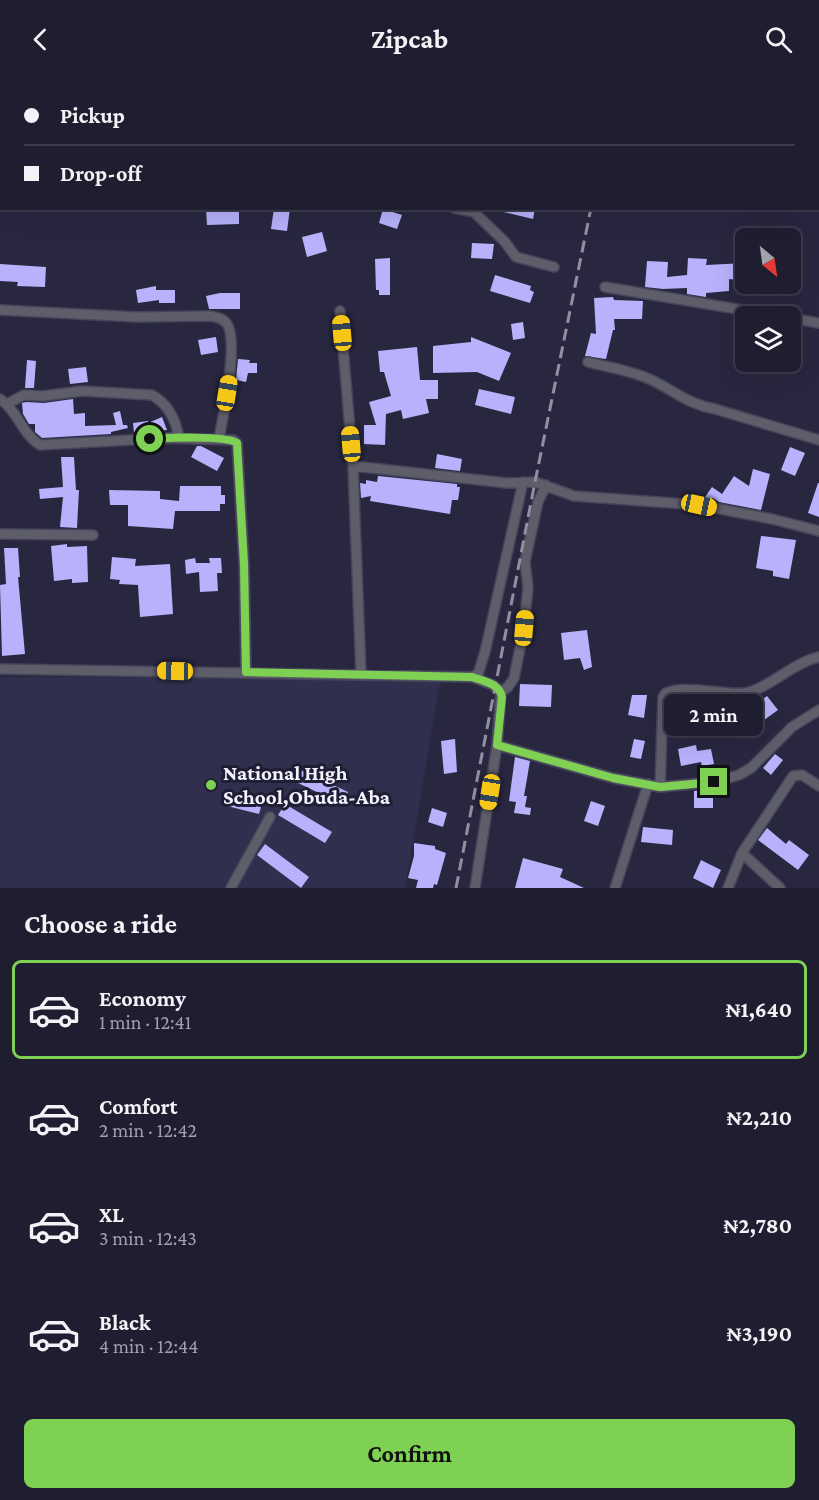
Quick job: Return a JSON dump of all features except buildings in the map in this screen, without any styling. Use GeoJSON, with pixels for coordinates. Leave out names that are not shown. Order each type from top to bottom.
{"type":"FeatureCollection","features":[{"type":"Feature","properties":{"kind":"street"},"geometry":{"type":"LineString","coordinates":[[474,210],[516,257],[554,267]]}},
{"type":"Feature","properties":{"kind":"street"},"geometry":{"type":"LineString","coordinates":[[605,287],[735,309]]}},
{"type":"Feature","properties":{"kind":"street"},"geometry":{"type":"LineString","coordinates":[[0,310],[137,317],[211,316],[222,319],[229,326],[231,341],[230,376],[219,439]]}},
{"type":"Feature","properties":{"kind":"street"},"geometry":{"type":"LineString","coordinates":[[340,311],[353,466],[361,674]]}},
{"type":"Feature","properties":{"kind":"street"},"geometry":{"type":"LineString","coordinates":[[801,320],[819,323]]}},
{"type":"Feature","properties":{"kind":"street"},"geometry":{"type":"LineString","coordinates":[[588,362],[645,376],[699,406],[819,440]]}},
{"type":"Feature","properties":{"kind":"street"},"geometry":{"type":"LineString","coordinates":[[179,438],[177,424],[159,399],[152,395],[82,391],[43,396],[24,395],[3,401],[23,429],[40,445],[179,438],[233,440],[237,443],[244,564],[246,672]]}},
{"type":"Feature","properties":{"kind":"street"},"geometry":{"type":"LineString","coordinates":[[353,466],[507,483],[535,482],[574,496],[699,505],[819,531]]}},
{"type":"Feature","properties":{"kind":"street"},"geometry":{"type":"LineString","coordinates":[[472,677],[477,674],[485,652],[523,482]]}},
{"type":"Feature","properties":{"kind":"street"},"geometry":{"type":"LineString","coordinates":[[501,692],[514,678],[524,628],[528,587],[525,562],[538,502],[546,485]]}},
{"type":"Feature","properties":{"kind":"street"},"geometry":{"type":"LineString","coordinates":[[0,534],[93,535]]}},
{"type":"Feature","properties":{"kind":"street"},"geometry":{"type":"LineString","coordinates":[[660,787],[663,697],[666,693],[678,690],[748,693],[804,661],[819,657]]}},
{"type":"Feature","properties":{"kind":"street"},"geometry":{"type":"LineString","coordinates":[[0,669],[472,677],[493,685],[501,692],[502,697],[497,745],[475,886],[486,888]]}},
{"type":"Feature","properties":{"kind":"street"},"geometry":{"type":"LineString","coordinates":[[497,745],[613,778],[660,787],[714,782],[739,775],[751,768],[792,727],[819,710]]}},
{"type":"Feature","properties":{"kind":"street"},"geometry":{"type":"LineString","coordinates":[[728,888],[742,853],[793,776],[802,775],[819,786]]}},
{"type":"Feature","properties":{"kind":"street"},"geometry":{"type":"LineString","coordinates":[[615,888],[648,784]]}},
{"type":"Feature","properties":{"kind":"street"},"geometry":{"type":"LineString","coordinates":[[231,888],[270,817]]}},
{"type":"Feature","properties":{"kind":"street"},"geometry":{"type":"LineString","coordinates":[[742,853],[780,888]]}},
{"type":"Feature","properties":{"kind":"shaded area","name":"National High School,Obuda-Aba"},"geometry":{"type":"Polygon","coordinates":[[[0,677],[277,678],[440,682],[405,888],[0,888],[0,677]]]}},
{"type":"Feature","properties":{"kind":"railway"},"geometry":{"type":"LineString","coordinates":[[456,888],[591,210]]}},
{"type":"Feature","properties":{"kind":"place","name":"National High School,Obuda-Aba"},"geometry":{"type":"Point","coordinates":[211,785]}},
{"type":"Feature","properties":{"kind":"route"},"geometry":{"type":"LineString","coordinates":[[150,439],[219,439],[233,440],[237,443],[244,564],[246,672],[472,677],[500,689],[502,697],[497,745],[613,778],[660,787],[714,782]]}}]}
